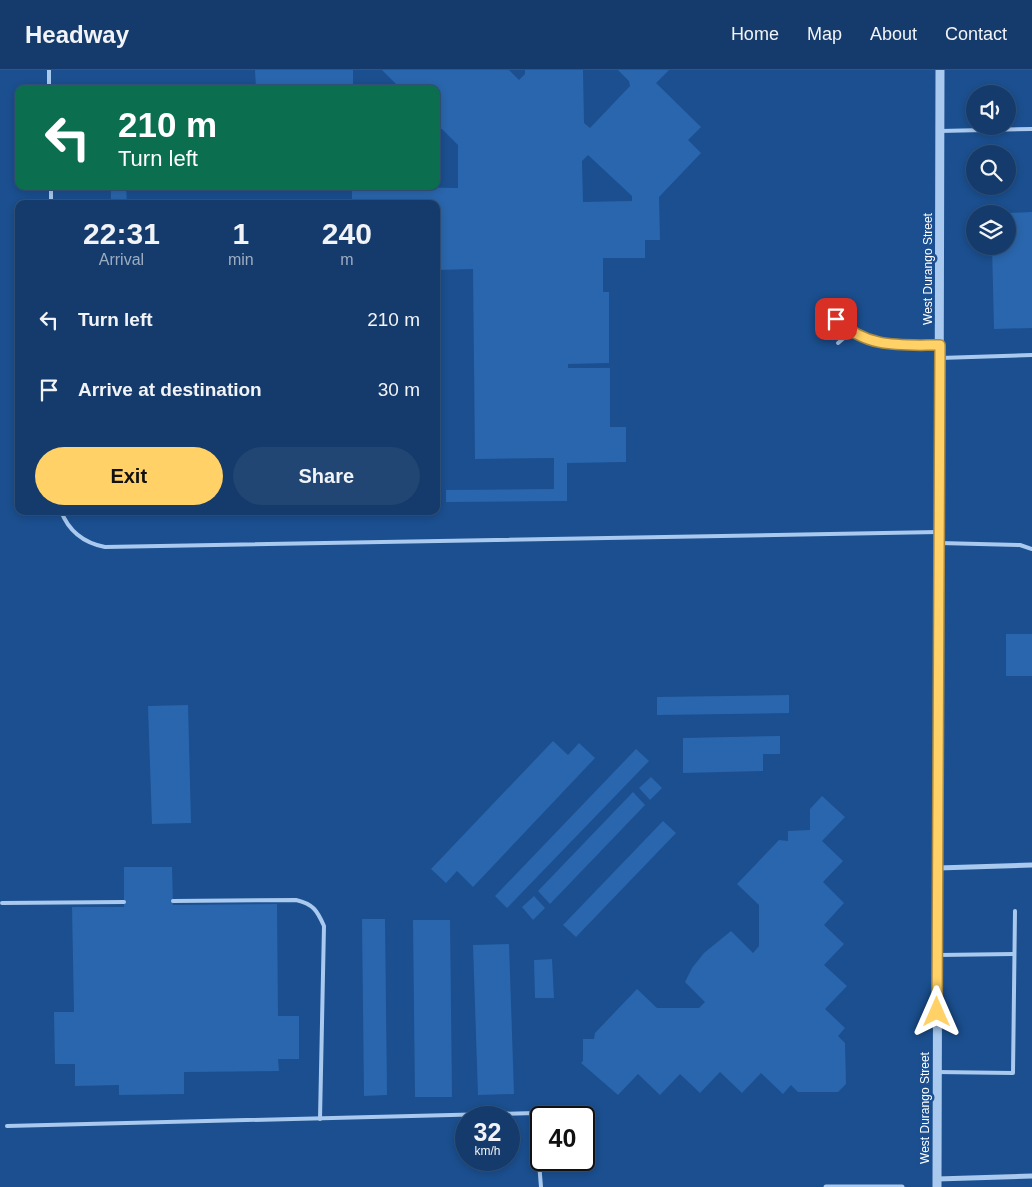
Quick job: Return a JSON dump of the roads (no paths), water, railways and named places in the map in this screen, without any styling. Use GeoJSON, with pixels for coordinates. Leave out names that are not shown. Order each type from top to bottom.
{"type":"FeatureCollection","features":[{"type":"Feature","properties":{"kind":"street","name":"West Durango Street"},"geometry":{"type":"LineString","coordinates":[[937,1183],[940,70]]}},
{"type":"Feature","properties":{"kind":"street"},"geometry":{"type":"LineString","coordinates":[[938,868],[1032,865]]}},
{"type":"Feature","properties":{"kind":"street"},"geometry":{"type":"LineString","coordinates":[[937,1183],[1032,1176]]}},
{"type":"Feature","properties":{"kind":"street"},"geometry":{"type":"LineString","coordinates":[[826,1187],[902,1187]]}},
{"type":"Feature","properties":{"kind":"lane"},"geometry":{"type":"LineString","coordinates":[[49,70],[49,85]]}},
{"type":"Feature","properties":{"kind":"lane"},"geometry":{"type":"LineString","coordinates":[[940,131],[1032,129]]}},
{"type":"Feature","properties":{"kind":"lane"},"geometry":{"type":"LineString","coordinates":[[836,319],[851,332],[874,342],[940,345]]}},
{"type":"Feature","properties":{"kind":"lane"},"geometry":{"type":"LineString","coordinates":[[838,342],[851,332]]}},
{"type":"Feature","properties":{"kind":"lane"},"geometry":{"type":"LineString","coordinates":[[940,358],[1032,355]]}},
{"type":"Feature","properties":{"kind":"lane"},"geometry":{"type":"LineString","coordinates":[[63,515],[78,537],[91,545],[105,547],[940,532]]}},
{"type":"Feature","properties":{"kind":"lane"},"geometry":{"type":"LineString","coordinates":[[940,543],[1020,545],[1032,549]]}},
{"type":"Feature","properties":{"kind":"lane"},"geometry":{"type":"LineString","coordinates":[[173,901],[296,900],[308,903],[319,914],[324,926],[320,1120]]}},
{"type":"Feature","properties":{"kind":"lane"},"geometry":{"type":"LineString","coordinates":[[2,903],[124,902]]}},
{"type":"Feature","properties":{"kind":"lane"},"geometry":{"type":"LineString","coordinates":[[937,1072],[1013,1073],[1015,911]]}},
{"type":"Feature","properties":{"kind":"lane"},"geometry":{"type":"LineString","coordinates":[[938,955],[1014,954]]}},
{"type":"Feature","properties":{"kind":"lane"},"geometry":{"type":"LineString","coordinates":[[7,1126],[320,1120],[536,1113],[541,1187]]}}]}
